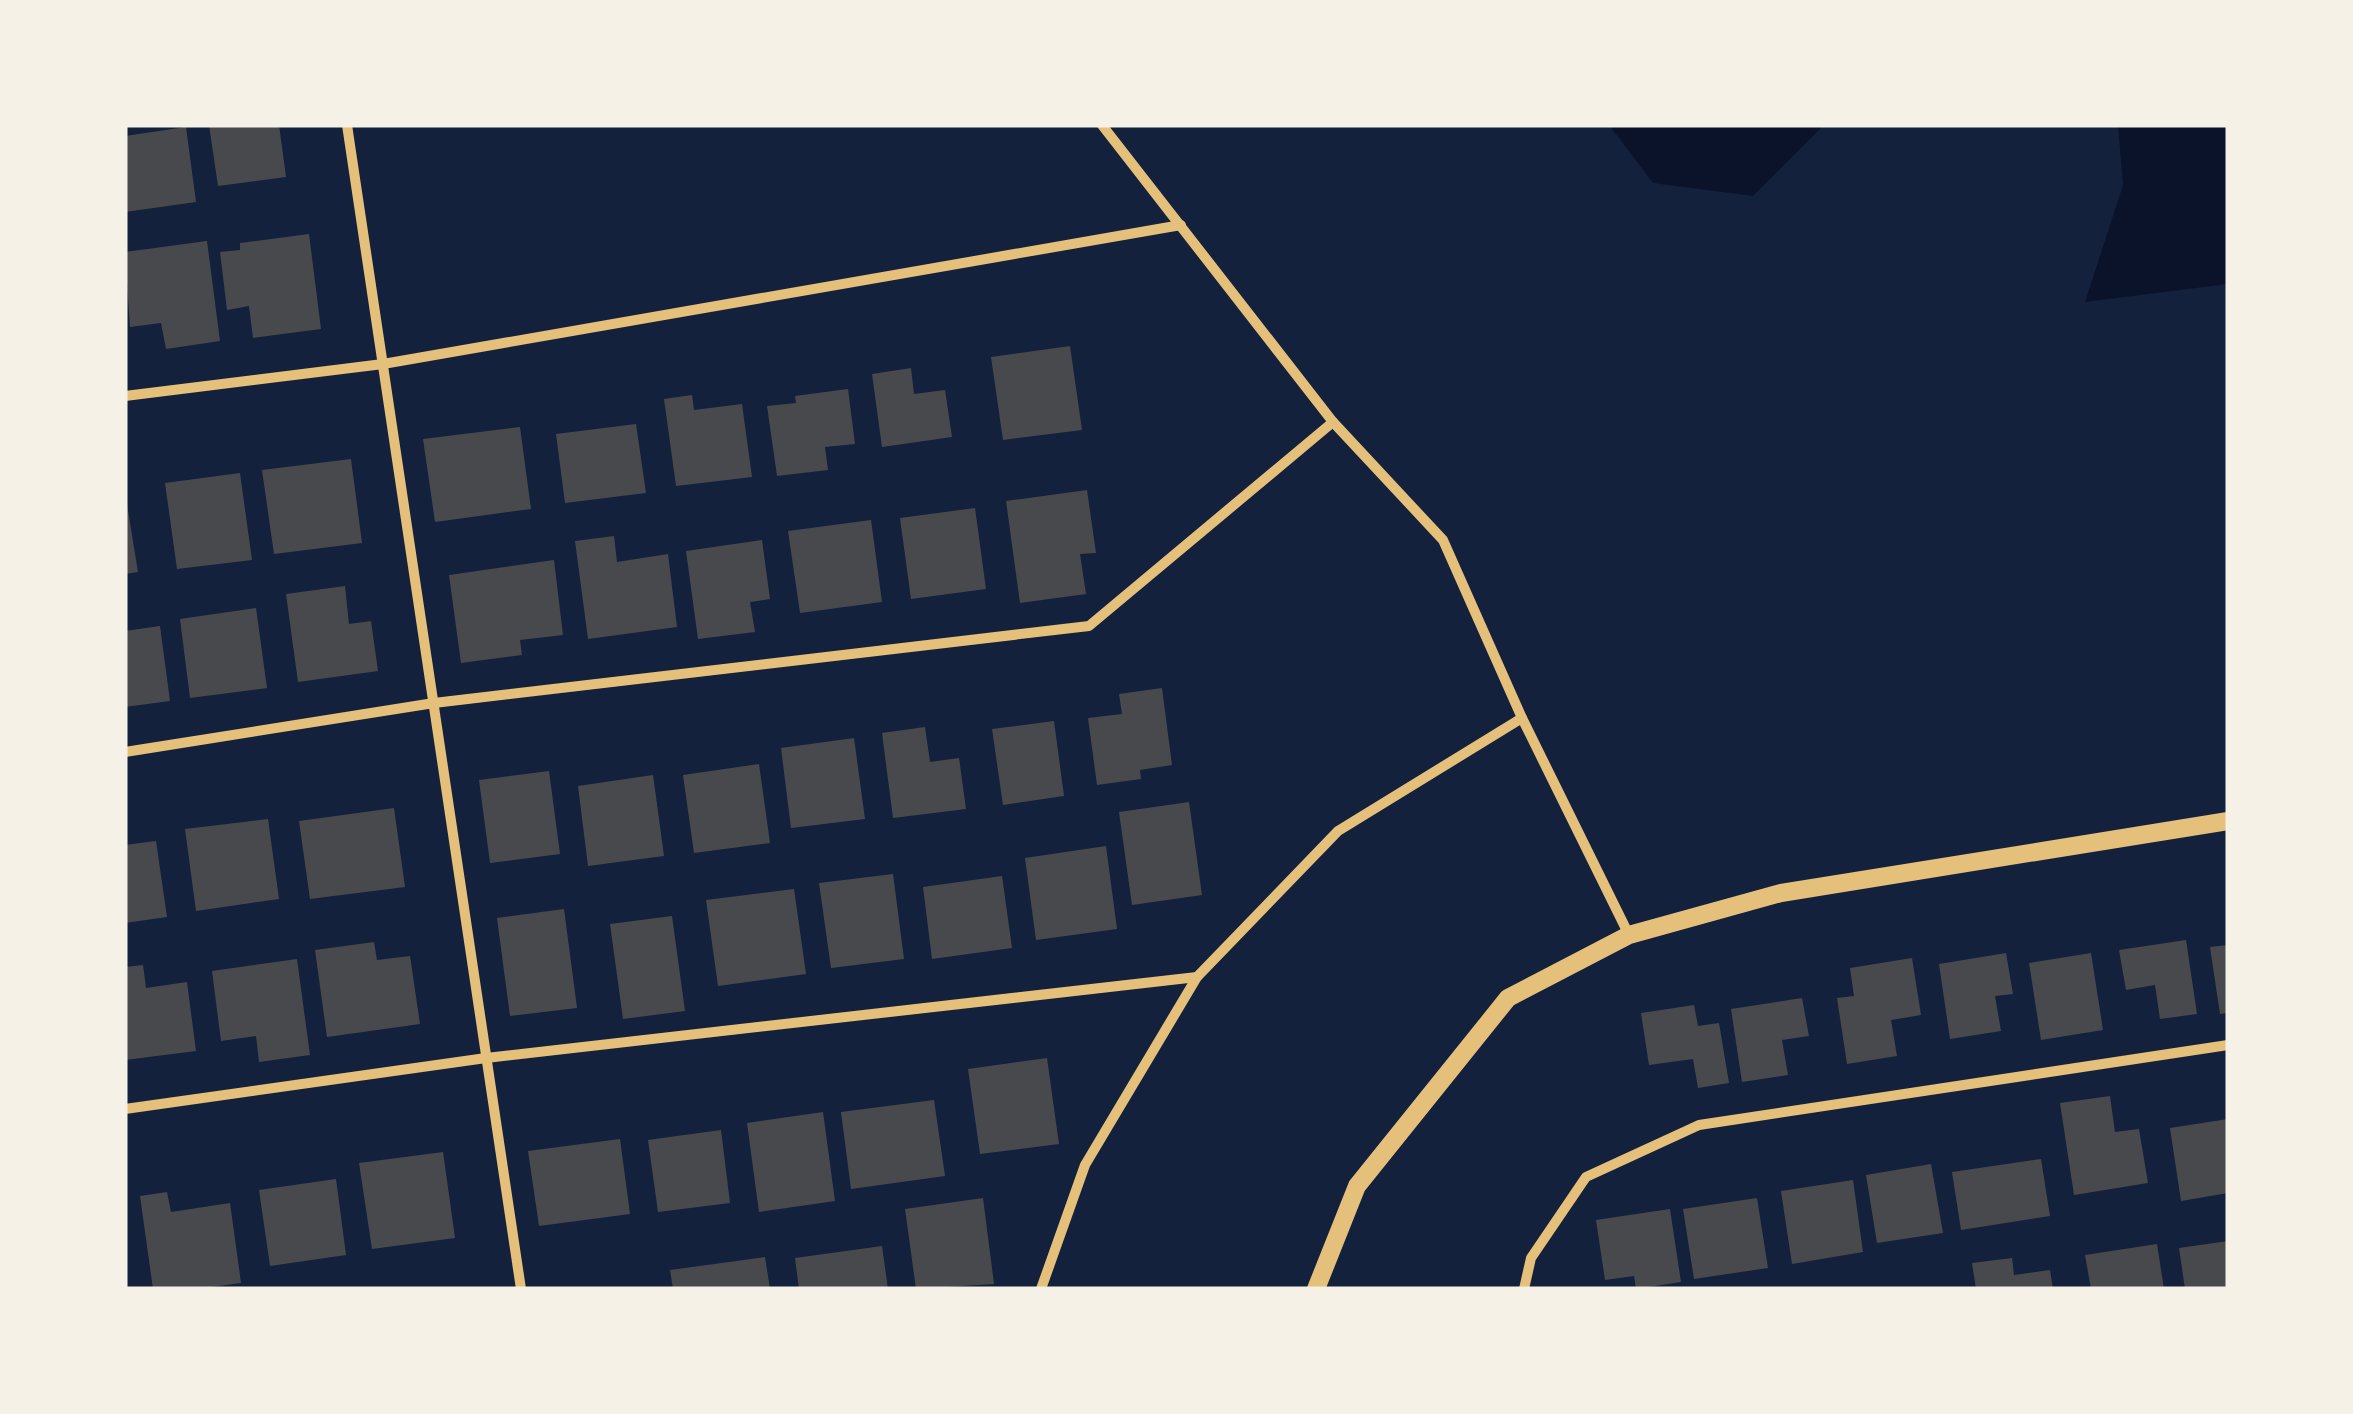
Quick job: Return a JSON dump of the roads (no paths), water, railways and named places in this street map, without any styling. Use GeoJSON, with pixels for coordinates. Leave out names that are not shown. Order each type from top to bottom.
{"type":"FeatureCollection","features":[{"type":"Feature","properties":{"kind":"street"},"geometry":{"type":"LineString","coordinates":[[347,125],[521,1289]]}},
{"type":"Feature","properties":{"kind":"street"},"geometry":{"type":"LineString","coordinates":[[1102,125],[1333,422],[1443,540],[1522,718],[1629,935]]}},
{"type":"Feature","properties":{"kind":"street"},"geometry":{"type":"LineString","coordinates":[[125,396],[383,364],[1181,225]]}},
{"type":"Feature","properties":{"kind":"street"},"geometry":{"type":"LineString","coordinates":[[125,752],[434,704],[1090,626],[1333,422]]}},
{"type":"Feature","properties":{"kind":"street"},"geometry":{"type":"LineString","coordinates":[[1041,1289],[1085,1165],[1197,977],[1338,831],[1522,718]]}},
{"type":"Feature","properties":{"kind":"street"},"geometry":{"type":"LineString","coordinates":[[1316,1289],[1357,1186],[1508,998],[1629,935],[1782,893],[2228,821]]}},
{"type":"Feature","properties":{"kind":"street"},"geometry":{"type":"LineString","coordinates":[[125,1109],[486,1058],[1197,977]]}},
{"type":"Feature","properties":{"kind":"street"},"geometry":{"type":"LineString","coordinates":[[1524,1289],[1531,1258],[1586,1177],[1699,1125],[2228,1046]]}},
{"type":"Feature","properties":{"kind":"water"},"geometry":{"type":"Polygon","coordinates":[[[1609,125],[1824,125],[1753,196],[1653,183],[1609,125]]]}},
{"type":"Feature","properties":{"kind":"water"},"geometry":{"type":"Polygon","coordinates":[[[2118,125],[2228,125],[2228,284],[2085,302],[2123,185],[2118,125]]]}}]}
